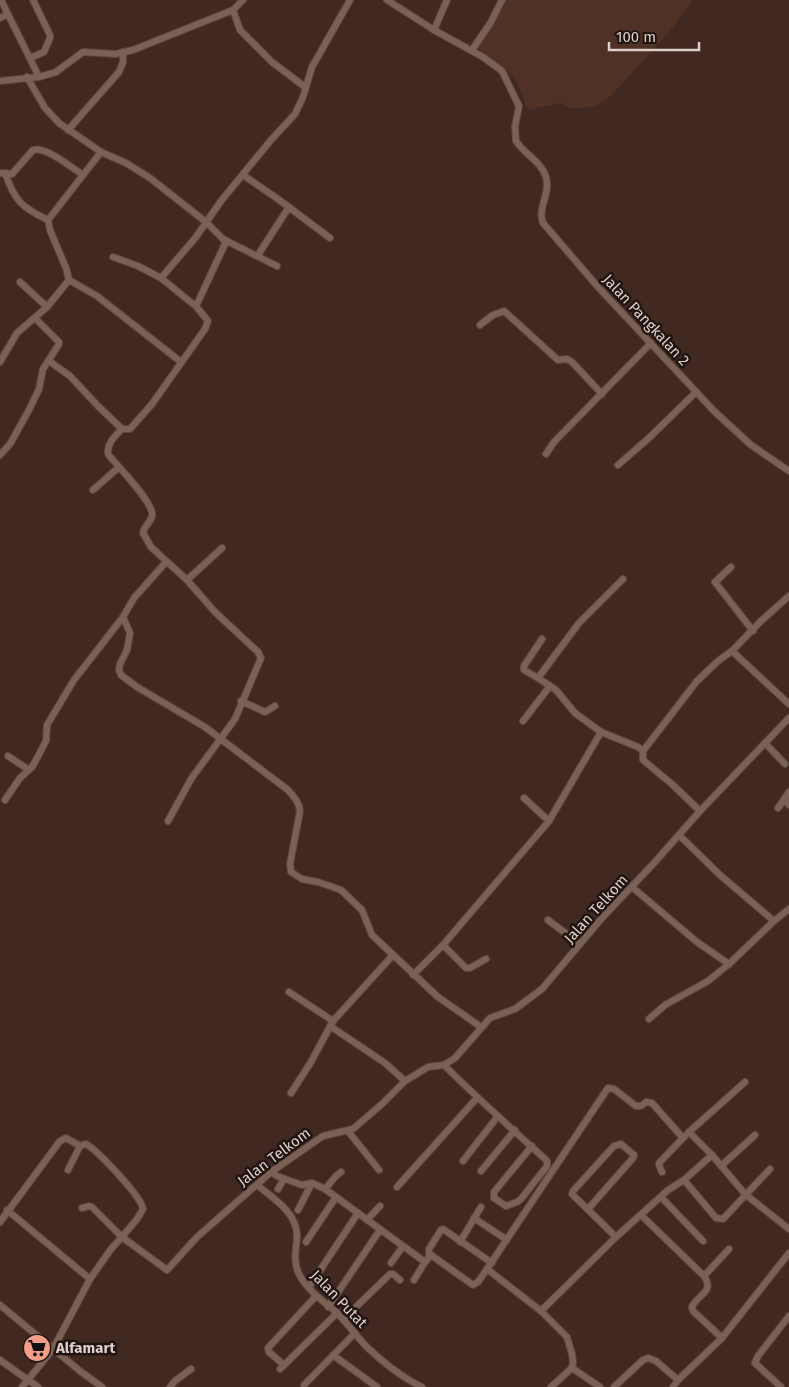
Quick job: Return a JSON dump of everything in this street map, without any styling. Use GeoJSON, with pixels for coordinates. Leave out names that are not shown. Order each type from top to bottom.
{"type":"FeatureCollection","features":[{"type":"Feature","properties":{"kind":"street"},"geometry":{"type":"LineString","coordinates":[[1,0],[38,77]]}},
{"type":"Feature","properties":{"kind":"street"},"geometry":{"type":"LineString","coordinates":[[30,58],[44,52],[50,38],[49,32],[33,0]]}},
{"type":"Feature","properties":{"kind":"street"},"geometry":{"type":"LineString","coordinates":[[0,81],[38,77],[56,72],[83,52],[116,54],[123,52],[233,10],[243,0]]}},
{"type":"Feature","properties":{"kind":"street"},"geometry":{"type":"LineString","coordinates":[[161,278],[196,237],[271,140],[295,114],[312,67],[350,0]]}},
{"type":"Feature","properties":{"kind":"street"},"geometry":{"type":"LineString","coordinates":[[386,0],[434,30],[472,50],[502,0]]}},
{"type":"Feature","properties":{"kind":"street"},"geometry":{"type":"LineString","coordinates":[[434,30],[447,0]]}},
{"type":"Feature","properties":{"kind":"street"},"geometry":{"type":"LineString","coordinates":[[233,10],[240,30],[272,62],[305,87]]}},
{"type":"Feature","properties":{"kind":"street"},"geometry":{"type":"LineString","coordinates":[[0,18],[8,14]]}},
{"type":"Feature","properties":{"kind":"street","name":"Jalan Pangkalan 2"},"geometry":{"type":"LineString","coordinates":[[472,50],[492,62],[502,71],[515,94],[519,106],[516,141],[519,146],[536,160],[544,171],[547,184],[541,217],[543,223],[598,287],[731,428],[789,471]]}},
{"type":"Feature","properties":{"kind":"street"},"geometry":{"type":"LineString","coordinates":[[68,130],[119,72],[123,62],[123,52]]}},
{"type":"Feature","properties":{"kind":"street"},"geometry":{"type":"LineString","coordinates":[[26,77],[45,108],[68,130],[101,152],[118,158],[136,168],[206,222],[223,239],[277,266]]}},
{"type":"Feature","properties":{"kind":"street"},"geometry":{"type":"LineString","coordinates":[[3,173],[12,174],[32,150],[37,148],[50,153],[82,174]]}},
{"type":"Feature","properties":{"kind":"street"},"geometry":{"type":"LineString","coordinates":[[101,152],[48,220],[69,280],[97,296],[181,362]]}},
{"type":"Feature","properties":{"kind":"street"},"geometry":{"type":"LineString","coordinates":[[3,173],[12,193],[20,202],[29,210],[48,220]]}},
{"type":"Feature","properties":{"kind":"street"},"geometry":{"type":"LineString","coordinates":[[244,175],[330,238]]}},
{"type":"Feature","properties":{"kind":"street"},"geometry":{"type":"LineString","coordinates":[[258,255],[289,207]]}},
{"type":"Feature","properties":{"kind":"street"},"geometry":{"type":"LineString","coordinates":[[195,305],[225,244],[223,239]]}},
{"type":"Feature","properties":{"kind":"street"},"geometry":{"type":"LineString","coordinates":[[49,360],[70,376],[97,406],[122,429],[130,429],[142,417],[208,324],[208,321],[195,305],[161,278],[138,266],[113,258]]}},
{"type":"Feature","properties":{"kind":"street"},"geometry":{"type":"LineString","coordinates":[[0,362],[17,332],[47,307],[69,280]]}},
{"type":"Feature","properties":{"kind":"street"},"geometry":{"type":"LineString","coordinates":[[20,282],[47,307]]}},
{"type":"Feature","properties":{"kind":"street"},"geometry":{"type":"LineString","coordinates":[[480,325],[493,315],[504,311],[558,360],[568,359],[572,362],[602,394]]}},
{"type":"Feature","properties":{"kind":"street"},"geometry":{"type":"LineString","coordinates":[[0,455],[10,444],[30,408],[39,389],[43,369],[58,347],[59,342],[35,318]]}},
{"type":"Feature","properties":{"kind":"street"},"geometry":{"type":"LineString","coordinates":[[546,454],[554,442],[651,343]]}},
{"type":"Feature","properties":{"kind":"street"},"geometry":{"type":"LineString","coordinates":[[618,465],[696,392]]}},
{"type":"Feature","properties":{"kind":"street"},"geometry":{"type":"LineString","coordinates":[[122,429],[110,442],[108,454],[136,485],[152,511],[152,516],[143,533],[151,547],[187,580],[215,612],[260,655],[260,660],[235,719],[186,788],[168,821]]}},
{"type":"Feature","properties":{"kind":"street"},"geometry":{"type":"LineString","coordinates":[[93,490],[119,468]]}},
{"type":"Feature","properties":{"kind":"street"},"geometry":{"type":"LineString","coordinates":[[187,580],[222,548]]}},
{"type":"Feature","properties":{"kind":"street"},"geometry":{"type":"LineString","coordinates":[[5,800],[20,778],[32,768],[46,740],[47,725],[74,680],[123,617],[134,598],[166,562]]}},
{"type":"Feature","properties":{"kind":"street"},"geometry":{"type":"LineString","coordinates":[[731,567],[715,582],[753,630]]}},
{"type":"Feature","properties":{"kind":"street"},"geometry":{"type":"LineString","coordinates":[[538,678],[580,622],[623,579]]}},
{"type":"Feature","properties":{"kind":"street"},"geometry":{"type":"LineString","coordinates":[[700,811],[643,760],[643,751],[697,681],[718,661],[732,651],[789,596]]}},
{"type":"Feature","properties":{"kind":"street"},"geometry":{"type":"LineString","coordinates":[[123,617],[130,633],[127,650],[120,664],[120,675],[205,727],[280,783],[296,798],[300,811],[290,872],[302,879],[341,890],[362,910],[372,935],[438,997],[480,1027]]}},
{"type":"Feature","properties":{"kind":"street"},"geometry":{"type":"LineString","coordinates":[[542,639],[524,666],[524,670],[550,686],[575,713],[602,732],[638,747],[643,751]]}},
{"type":"Feature","properties":{"kind":"street"},"geometry":{"type":"LineString","coordinates":[[732,651],[789,704]]}},
{"type":"Feature","properties":{"kind":"street"},"geometry":{"type":"LineString","coordinates":[[523,722],[550,686]]}},
{"type":"Feature","properties":{"kind":"street"},"geometry":{"type":"LineString","coordinates":[[241,701],[264,712],[275,706]]}},
{"type":"Feature","properties":{"kind":"street","name":"Jalan Telkom"},"geometry":{"type":"LineString","coordinates":[[122,1237],[167,1270],[196,1237],[271,1172],[323,1136],[353,1129],[406,1081],[428,1066],[444,1065],[455,1058],[480,1027],[490,1018],[515,1009],[542,989],[602,918],[700,811],[765,743],[788,722]]}},
{"type":"Feature","properties":{"kind":"street"},"geometry":{"type":"LineString","coordinates":[[413,975],[443,946],[549,821],[602,732]]}},
{"type":"Feature","properties":{"kind":"street"},"geometry":{"type":"LineString","coordinates":[[765,743],[785,764]]}},
{"type":"Feature","properties":{"kind":"street"},"geometry":{"type":"LineString","coordinates":[[8,756],[29,770]]}},
{"type":"Feature","properties":{"kind":"street"},"geometry":{"type":"LineString","coordinates":[[778,808],[789,792]]}},
{"type":"Feature","properties":{"kind":"street"},"geometry":{"type":"LineString","coordinates":[[524,798],[549,821]]}},
{"type":"Feature","properties":{"kind":"street"},"geometry":{"type":"LineString","coordinates":[[789,800],[787,804],[789,805]]}},
{"type":"Feature","properties":{"kind":"street"},"geometry":{"type":"LineString","coordinates":[[678,836],[774,921]]}},
{"type":"Feature","properties":{"kind":"street"},"geometry":{"type":"LineString","coordinates":[[632,887],[697,942],[729,964]]}},
{"type":"Feature","properties":{"kind":"street"},"geometry":{"type":"LineString","coordinates":[[649,1019],[665,1005],[708,981],[789,909]]}},
{"type":"Feature","properties":{"kind":"street"},"geometry":{"type":"LineString","coordinates":[[548,920],[580,944]]}},
{"type":"Feature","properties":{"kind":"street"},"geometry":{"type":"LineString","coordinates":[[443,946],[466,968],[470,968],[486,959]]}},
{"type":"Feature","properties":{"kind":"street"},"geometry":{"type":"LineString","coordinates":[[290,1093],[312,1062],[332,1023],[393,955]]}},
{"type":"Feature","properties":{"kind":"street"},"geometry":{"type":"LineString","coordinates":[[289,992],[385,1063],[406,1081]]}},
{"type":"Feature","properties":{"kind":"street"},"geometry":{"type":"LineString","coordinates":[[444,1065],[477,1098],[514,1130],[532,1146],[548,1161],[547,1166],[517,1202],[506,1206],[499,1203],[494,1198],[494,1192],[532,1146]]}},
{"type":"Feature","properties":{"kind":"street"},"geometry":{"type":"LineString","coordinates":[[662,1172],[659,1163],[689,1132],[745,1082]]}},
{"type":"Feature","properties":{"kind":"street"},"geometry":{"type":"LineString","coordinates":[[492,1263],[445,1230],[441,1230],[429,1249],[429,1254],[473,1285],[478,1282],[492,1263],[608,1088],[614,1089],[638,1106],[646,1102],[652,1104],[683,1138]]}},
{"type":"Feature","properties":{"kind":"street"},"geometry":{"type":"LineString","coordinates":[[397,1187],[477,1098]]}},
{"type":"Feature","properties":{"kind":"street"},"geometry":{"type":"LineString","coordinates":[[463,1161],[498,1116]]}},
{"type":"Feature","properties":{"kind":"street"},"geometry":{"type":"LineString","coordinates":[[482,1171],[514,1130]]}},
{"type":"Feature","properties":{"kind":"street"},"geometry":{"type":"LineString","coordinates":[[348,1131],[379,1170]]}},
{"type":"Feature","properties":{"kind":"street"},"geometry":{"type":"LineString","coordinates":[[689,1132],[712,1155],[745,1194],[789,1229]]}},
{"type":"Feature","properties":{"kind":"street"},"geometry":{"type":"LineString","coordinates":[[721,1166],[755,1134]]}},
{"type":"Feature","properties":{"kind":"street"},"geometry":{"type":"LineString","coordinates":[[0,1222],[7,1210],[37,1174],[60,1142],[66,1138],[80,1146]]}},
{"type":"Feature","properties":{"kind":"street"},"geometry":{"type":"LineString","coordinates":[[22,1387],[53,1349],[74,1313],[90,1279],[111,1249],[137,1220],[143,1209],[143,1206],[128,1186],[86,1144],[80,1146],[68,1170]]}},
{"type":"Feature","properties":{"kind":"street"},"geometry":{"type":"LineString","coordinates":[[588,1209],[633,1158],[634,1155],[621,1144],[614,1146],[573,1191],[573,1196],[616,1237]]}},
{"type":"Feature","properties":{"kind":"street"},"geometry":{"type":"LineString","coordinates":[[541,1312],[616,1237],[668,1190],[684,1180],[712,1155]]}},
{"type":"Feature","properties":{"kind":"street"},"geometry":{"type":"LineString","coordinates":[[684,1180],[720,1220],[770,1169]]}},
{"type":"Feature","properties":{"kind":"street"},"geometry":{"type":"LineString","coordinates":[[271,1172],[302,1185],[312,1183],[325,1189],[425,1262]]}},
{"type":"Feature","properties":{"kind":"street"},"geometry":{"type":"LineString","coordinates":[[325,1189],[341,1172]]}},
{"type":"Feature","properties":{"kind":"street"},"geometry":{"type":"LineString","coordinates":[[278,1189],[284,1179]]}},
{"type":"Feature","properties":{"kind":"street"},"geometry":{"type":"LineString","coordinates":[[298,1210],[312,1183]]}},
{"type":"Feature","properties":{"kind":"street","name":"Jalan Putat"},"geometry":{"type":"LineString","coordinates":[[257,1185],[282,1206],[295,1223],[297,1236],[296,1266],[300,1276],[316,1296],[337,1313],[369,1349],[388,1365],[422,1387]]}},
{"type":"Feature","properties":{"kind":"street"},"geometry":{"type":"LineString","coordinates":[[306,1242],[336,1197]]}},
{"type":"Feature","properties":{"kind":"street"},"geometry":{"type":"LineString","coordinates":[[661,1197],[703,1241]]}},
{"type":"Feature","properties":{"kind":"street"},"geometry":{"type":"LineString","coordinates":[[367,1220],[380,1206]]}},
{"type":"Feature","properties":{"kind":"street"},"geometry":{"type":"LineString","coordinates":[[82,1208],[92,1207],[122,1237]]}},
{"type":"Feature","properties":{"kind":"street"},"geometry":{"type":"LineString","coordinates":[[460,1242],[481,1207]]}},
{"type":"Feature","properties":{"kind":"street"},"geometry":{"type":"LineString","coordinates":[[7,1210],[90,1279]]}},
{"type":"Feature","properties":{"kind":"street"},"geometry":{"type":"LineString","coordinates":[[309,1287],[358,1213]]}},
{"type":"Feature","properties":{"kind":"street"},"geometry":{"type":"LineString","coordinates":[[642,1215],[708,1282],[706,1291],[692,1307],[722,1338]]}},
{"type":"Feature","properties":{"kind":"street"},"geometry":{"type":"LineString","coordinates":[[474,1218],[507,1240]]}},
{"type":"Feature","properties":{"kind":"street"},"geometry":{"type":"LineString","coordinates":[[328,1307],[380,1230]]}},
{"type":"Feature","properties":{"kind":"street"},"geometry":{"type":"LineString","coordinates":[[391,1262],[403,1246]]}},
{"type":"Feature","properties":{"kind":"street"},"geometry":{"type":"LineString","coordinates":[[704,1276],[730,1249]]}},
{"type":"Feature","properties":{"kind":"street"},"geometry":{"type":"LineString","coordinates":[[673,1387],[722,1338],[789,1253]]}},
{"type":"Feature","properties":{"kind":"street"},"geometry":{"type":"LineString","coordinates":[[414,1280],[431,1255]]}},
{"type":"Feature","properties":{"kind":"street"},"geometry":{"type":"LineString","coordinates":[[487,1269],[541,1312],[567,1337],[573,1362],[572,1368],[551,1387]]}},
{"type":"Feature","properties":{"kind":"street"},"geometry":{"type":"LineString","coordinates":[[344,1321],[390,1274],[393,1274],[400,1280]]}},
{"type":"Feature","properties":{"kind":"street"},"geometry":{"type":"LineString","coordinates":[[316,1296],[268,1348],[269,1352],[282,1367],[337,1313]]}},
{"type":"Feature","properties":{"kind":"street"},"geometry":{"type":"LineString","coordinates":[[0,1305],[102,1387]]}},
{"type":"Feature","properties":{"kind":"street"},"geometry":{"type":"LineString","coordinates":[[780,1387],[754,1364],[789,1316]]}},
{"type":"Feature","properties":{"kind":"street"},"geometry":{"type":"LineString","coordinates":[[304,1385],[355,1332]]}},
{"type":"Feature","properties":{"kind":"street"},"geometry":{"type":"LineString","coordinates":[[333,1355],[377,1387]]}},
{"type":"Feature","properties":{"kind":"street"},"geometry":{"type":"LineString","coordinates":[[614,1387],[643,1360],[648,1358],[656,1361],[678,1380]]}},
{"type":"Feature","properties":{"kind":"street"},"geometry":{"type":"LineString","coordinates":[[0,1360],[38,1387]]}},
{"type":"Feature","properties":{"kind":"street"},"geometry":{"type":"LineString","coordinates":[[572,1368],[600,1387]]}},
{"type":"Feature","properties":{"kind":"street"},"geometry":{"type":"LineString","coordinates":[[170,1387],[191,1369]]}},
{"type":"Feature","properties":{"kind":"shaded area"},"geometry":{"type":"Polygon","coordinates":[[[505,0],[693,0],[671,30],[611,96],[596,106],[572,109],[561,103],[528,110],[516,81],[504,68],[475,46],[505,0]]]}},
{"type":"Feature","properties":{"kind":"place","name":"Alfamart"},"geometry":{"type":"Point","coordinates":[37,1348]}}]}
